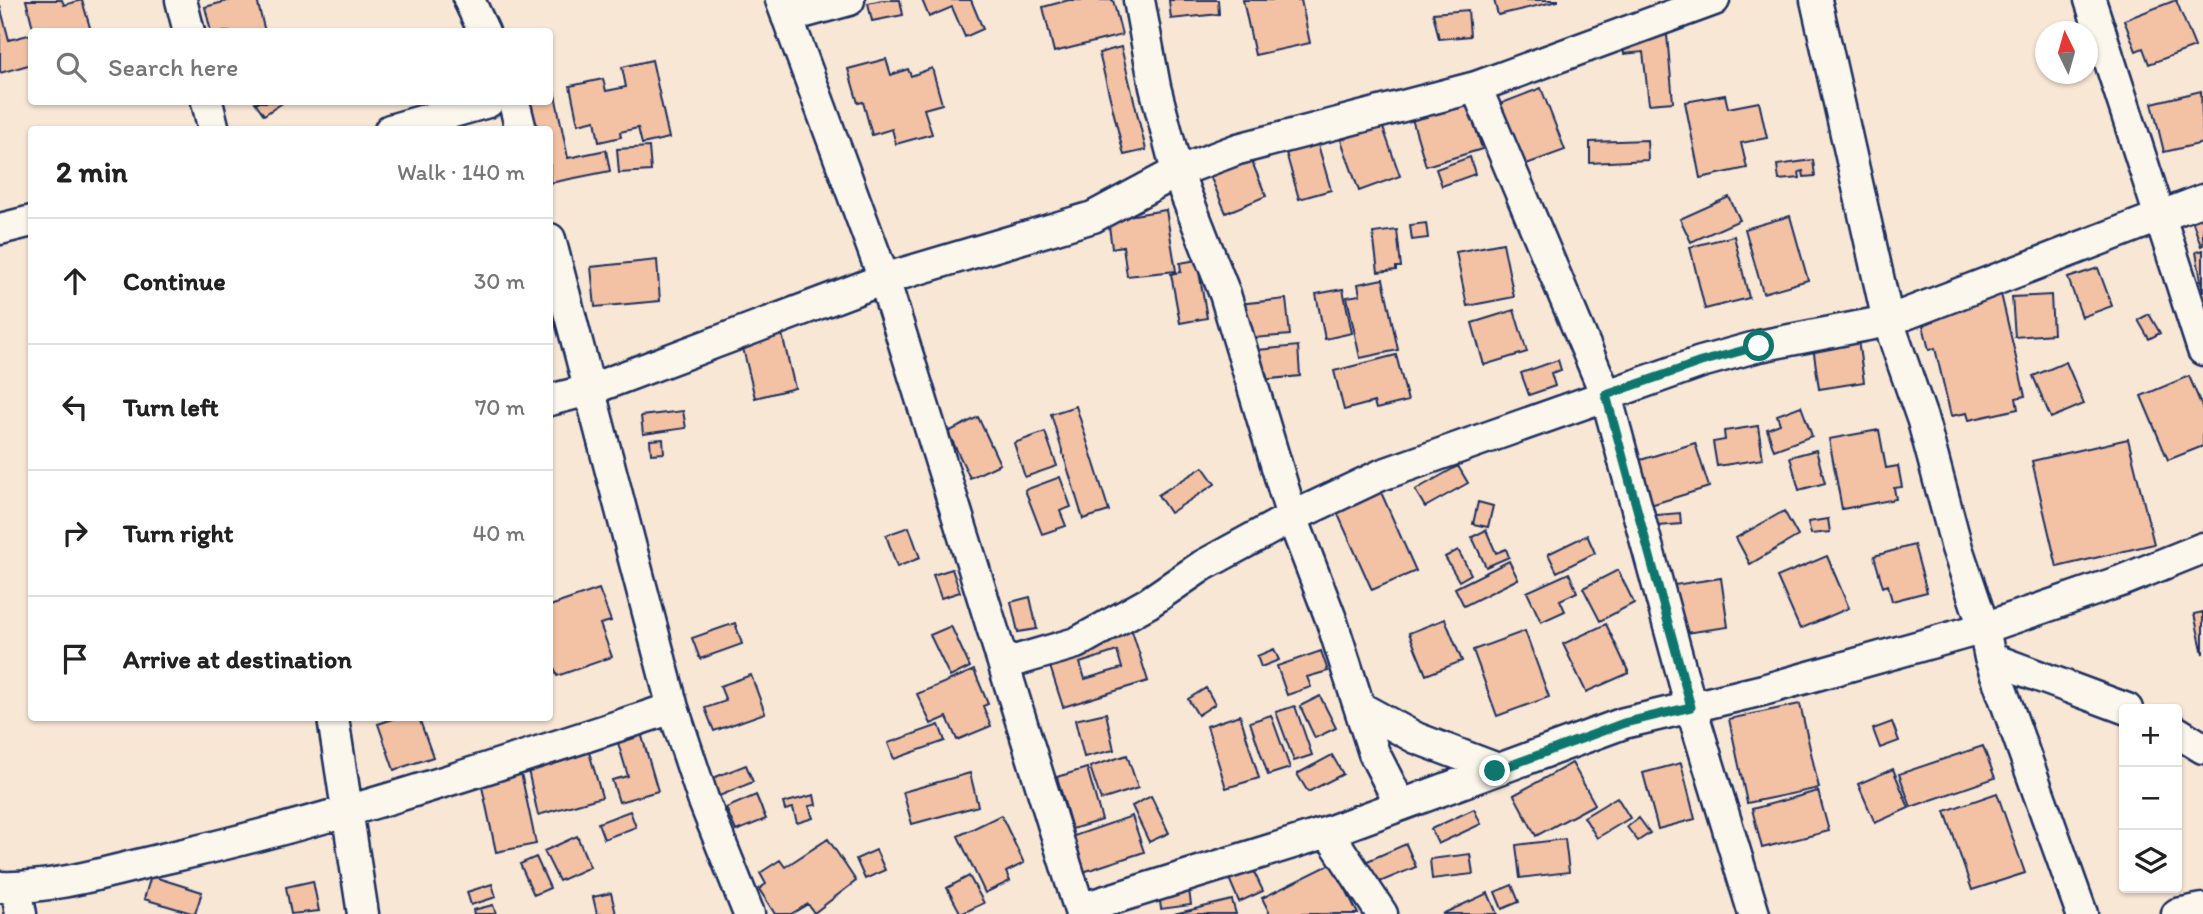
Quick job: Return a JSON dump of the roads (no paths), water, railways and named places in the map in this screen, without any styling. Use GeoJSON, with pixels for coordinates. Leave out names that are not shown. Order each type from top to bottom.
{"type":"FeatureCollection","features":[{"type":"Feature","properties":{"kind":"street"},"geometry":{"type":"LineString","coordinates":[[181,0],[188,28]]}},
{"type":"Feature","properties":{"kind":"street"},"geometry":{"type":"LineString","coordinates":[[469,0],[482,28]]}},
{"type":"Feature","properties":{"kind":"street"},"geometry":{"type":"LineString","coordinates":[[849,0],[784,8],[884,279],[1081,911],[1328,832],[1624,723],[1984,628],[2121,581],[2203,548]]}},
{"type":"Feature","properties":{"kind":"street"},"geometry":{"type":"LineString","coordinates":[[1139,0],[1155,87],[1177,172],[1225,295],[1292,517],[1361,708],[1374,753],[1400,804]]}},
{"type":"Feature","properties":{"kind":"street"},"geometry":{"type":"LineString","coordinates":[[553,399],[589,390],[884,279],[1093,217],[1177,172],[1238,149],[1476,87],[1714,0]]}},
{"type":"Feature","properties":{"kind":"street"},"geometry":{"type":"LineString","coordinates":[[1816,0],[1888,321],[1923,421],[1957,548],[1984,628],[1990,658],[2082,914]]}},
{"type":"Feature","properties":{"kind":"street"},"geometry":{"type":"LineString","coordinates":[[2090,0],[2203,351]]}},
{"type":"Feature","properties":{"kind":"street"},"geometry":{"type":"LineString","coordinates":[[1476,87],[1606,395],[1691,707],[1754,914]]}},
{"type":"Feature","properties":{"kind":"street"},"geometry":{"type":"LineString","coordinates":[[208,105],[213,126]]}},
{"type":"Feature","properties":{"kind":"street"},"geometry":{"type":"LineString","coordinates":[[404,126],[478,105]]}},
{"type":"Feature","properties":{"kind":"street"},"geometry":{"type":"LineString","coordinates":[[515,105],[520,126]]}},
{"type":"Feature","properties":{"kind":"street"},"geometry":{"type":"LineString","coordinates":[[1004,664],[1076,643],[1148,603],[1202,566],[1292,517],[1381,475],[1701,362],[1759,346],[1888,321],[2203,200]]}},
{"type":"Feature","properties":{"kind":"street"},"geometry":{"type":"LineString","coordinates":[[0,229],[28,222]]}},
{"type":"Feature","properties":{"kind":"street"},"geometry":{"type":"LineString","coordinates":[[553,251],[673,708],[703,799],[749,914]]}},
{"type":"Feature","properties":{"kind":"street"},"geometry":{"type":"LineString","coordinates":[[1990,658],[2119,706]]}},
{"type":"Feature","properties":{"kind":"street"},"geometry":{"type":"LineString","coordinates":[[12,896],[350,813],[673,708]]}},
{"type":"Feature","properties":{"kind":"street"},"geometry":{"type":"LineString","coordinates":[[1361,708],[1416,738],[1498,769]]}},
{"type":"Feature","properties":{"kind":"street"},"geometry":{"type":"LineString","coordinates":[[334,721],[350,813],[356,881],[363,914]]}},
{"type":"Feature","properties":{"kind":"street"},"geometry":{"type":"LineString","coordinates":[[2182,735],[2203,748]]}},
{"type":"Feature","properties":{"kind":"street"},"geometry":{"type":"LineString","coordinates":[[1328,832],[1382,914]]}},
{"type":"Feature","properties":{"kind":"street"},"geometry":{"type":"LineString","coordinates":[[2176,914],[2203,909]]}}]}
